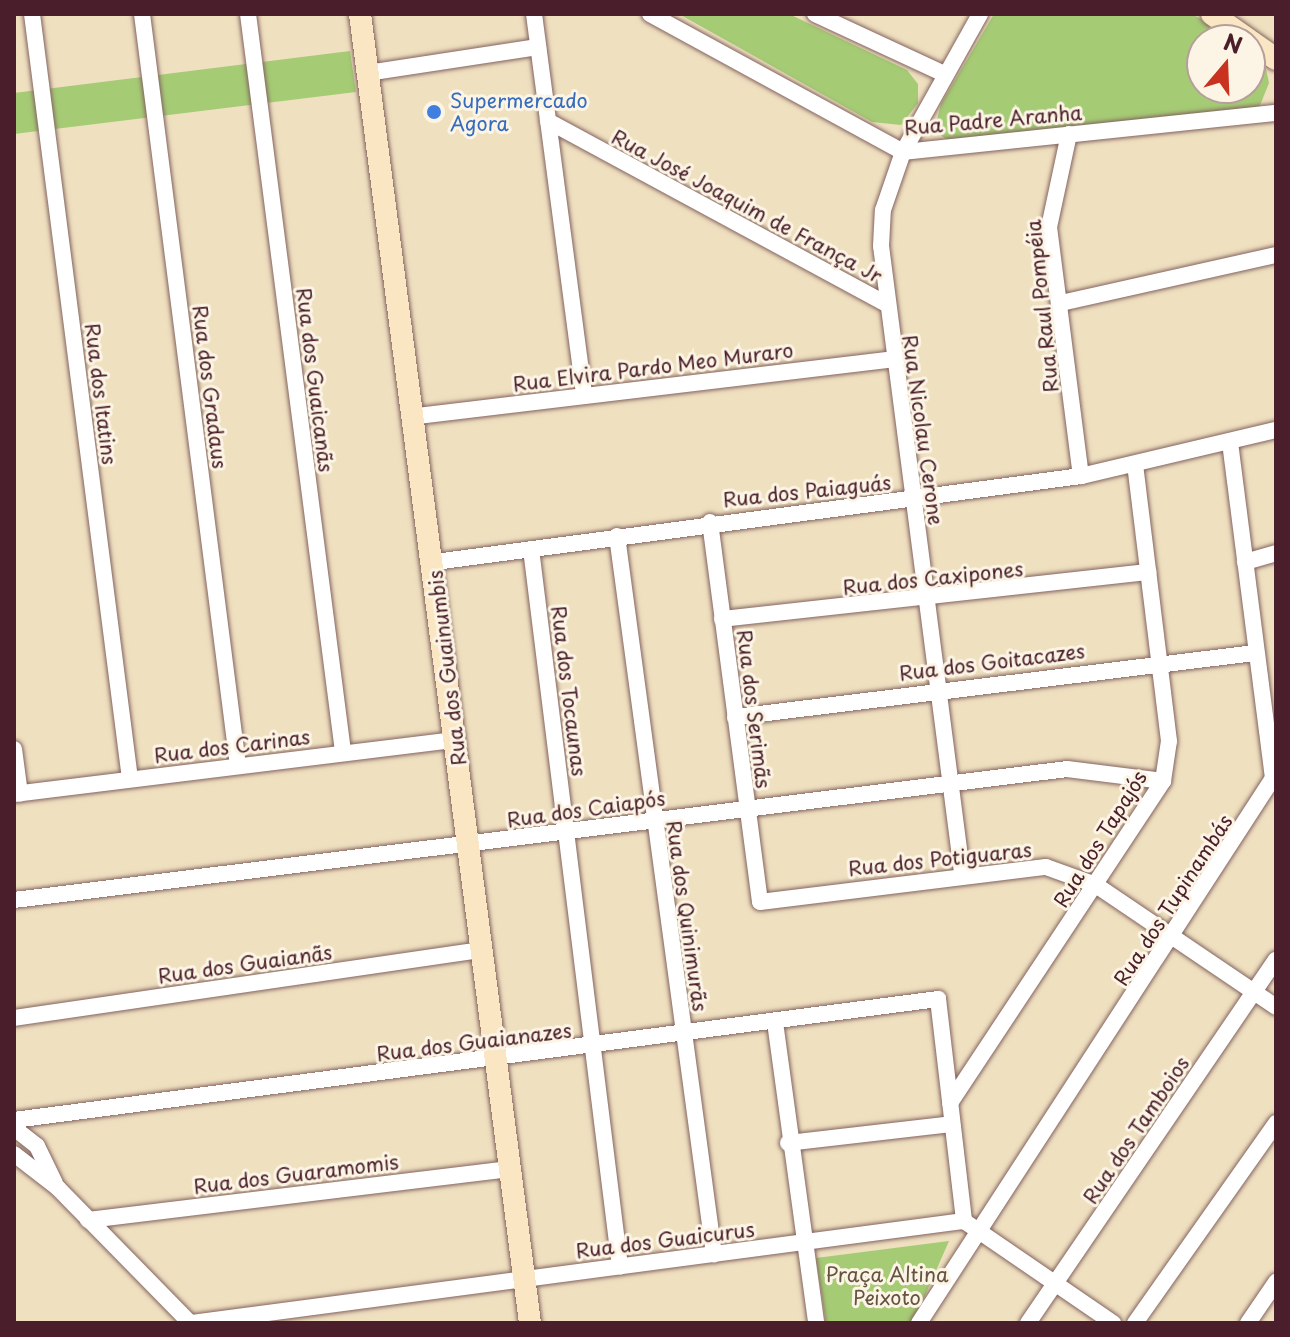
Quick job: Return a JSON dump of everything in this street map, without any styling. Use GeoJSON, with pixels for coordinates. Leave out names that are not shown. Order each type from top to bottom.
{"type":"FeatureCollection","features":[{"type":"Feature","properties":{"kind":"street","name":"Rua dos Itatins"},"geometry":{"type":"LineString","coordinates":[[32,14],[130,779]]}},
{"type":"Feature","properties":{"kind":"street","name":"Rua dos Gradaus"},"geometry":{"type":"LineString","coordinates":[[142,14],[238,766]]}},
{"type":"Feature","properties":{"kind":"street","name":"Rua dos Guaicanãs"},"geometry":{"type":"LineString","coordinates":[[248,14],[343,752]]}},
{"type":"Feature","properties":{"kind":"street","name":"Rua dos Guainumbis"},"geometry":{"type":"LineString","coordinates":[[360,14],[417,416],[455,740],[471,844],[494,1058],[530,1323]]}},
{"type":"Feature","properties":{"kind":"street"},"geometry":{"type":"LineString","coordinates":[[534,14],[584,394]]}},
{"type":"Feature","properties":{"kind":"street","name":"Rua Padre Aranha"},"geometry":{"type":"LineString","coordinates":[[650,14],[903,152],[1276,113]]}},
{"type":"Feature","properties":{"kind":"street"},"geometry":{"type":"LineString","coordinates":[[815,14],[944,74]]}},
{"type":"Feature","properties":{"kind":"street","name":"Rua Nicolau Cerone"},"geometry":{"type":"LineString","coordinates":[[962,872],[885,303],[883,210],[903,152],[980,14]]}},
{"type":"Feature","properties":{"kind":"street"},"geometry":{"type":"LineString","coordinates":[[1212,14],[1240,22],[1276,59]]}},
{"type":"Feature","properties":{"kind":"street"},"geometry":{"type":"LineString","coordinates":[[368,73],[538,47]]}},
{"type":"Feature","properties":{"kind":"street","name":"Rua José Joaquim de França Jr"},"geometry":{"type":"LineString","coordinates":[[548,121],[885,303]]}},
{"type":"Feature","properties":{"kind":"street","name":"Rua Raul Pompéia"},"geometry":{"type":"LineString","coordinates":[[1069,134],[1049,227],[1081,476]]}},
{"type":"Feature","properties":{"kind":"street"},"geometry":{"type":"LineString","coordinates":[[1061,303],[1276,255]]}},
{"type":"Feature","properties":{"kind":"street","name":"Rua Elvira Pardo Meo Muraro"},"geometry":{"type":"LineString","coordinates":[[417,416],[894,359]]}},
{"type":"Feature","properties":{"kind":"street","name":"Rua dos Paiaguás"},"geometry":{"type":"LineString","coordinates":[[435,562],[710,522],[1081,476],[1230,444],[1276,430]]}},
{"type":"Feature","properties":{"kind":"street","name":"Rua dos Tupinambás"},"geometry":{"type":"LineString","coordinates":[[919,1323],[970,1225],[1176,938],[1275,779],[1255,653],[1230,444]]}},
{"type":"Feature","properties":{"kind":"street","name":"Rua dos Tapajós"},"geometry":{"type":"LineString","coordinates":[[950,1103],[1163,781],[1169,741],[1135,465]]}},
{"type":"Feature","properties":{"kind":"street","name":"Rua dos Serimãs"},"geometry":{"type":"LineString","coordinates":[[710,522],[760,902]]}},
{"type":"Feature","properties":{"kind":"street","name":"Rua dos Quinimurãs"},"geometry":{"type":"LineString","coordinates":[[617,536],[714,1254]]}},
{"type":"Feature","properties":{"kind":"street","name":"Rua dos Tocaunas"},"geometry":{"type":"LineString","coordinates":[[531,549],[620,1267]]}},
{"type":"Feature","properties":{"kind":"street"},"geometry":{"type":"LineString","coordinates":[[1245,562],[1276,553]]}},
{"type":"Feature","properties":{"kind":"street","name":"Rua dos Caxipones"},"geometry":{"type":"LineString","coordinates":[[722,619],[925,600],[1148,572]]}},
{"type":"Feature","properties":{"kind":"street","name":"Rua dos Goitacazes"},"geometry":{"type":"LineString","coordinates":[[735,717],[1158,661],[1255,653]]}},
{"type":"Feature","properties":{"kind":"street","name":"Rua dos Carinas"},"geometry":{"type":"LineString","coordinates":[[17,794],[455,740]]}},
{"type":"Feature","properties":{"kind":"street"},"geometry":{"type":"LineString","coordinates":[[14,749],[17,794]]}},
{"type":"Feature","properties":{"kind":"street","name":"Rua dos Caiapós"},"geometry":{"type":"LineString","coordinates":[[14,900],[951,781],[1067,769],[1163,781]]}},
{"type":"Feature","properties":{"kind":"street","name":"Rua dos Potiguaras"},"geometry":{"type":"LineString","coordinates":[[760,902],[962,872],[1046,867],[1096,885],[1276,1007]]}},
{"type":"Feature","properties":{"kind":"street","name":"Rua dos Guaianãs"},"geometry":{"type":"LineString","coordinates":[[14,1018],[482,950]]}},
{"type":"Feature","properties":{"kind":"street","name":"Rua dos Tamboios"},"geometry":{"type":"LineString","coordinates":[[1028,1323],[1276,959]]}},
{"type":"Feature","properties":{"kind":"street","name":"Rua dos Guaianazes"},"geometry":{"type":"LineString","coordinates":[[14,1120],[593,1048],[938,999],[950,1103]]}},
{"type":"Feature","properties":{"kind":"street"},"geometry":{"type":"LineString","coordinates":[[775,1022],[788,1143],[816,1323]]}},
{"type":"Feature","properties":{"kind":"street"},"geometry":{"type":"LineString","coordinates":[[950,1103],[970,1225],[1113,1323]]}},
{"type":"Feature","properties":{"kind":"street"},"geometry":{"type":"LineString","coordinates":[[1135,1323],[1276,1123]]}},
{"type":"Feature","properties":{"kind":"street"},"geometry":{"type":"LineString","coordinates":[[788,1143],[952,1124]]}},
{"type":"Feature","properties":{"kind":"street"},"geometry":{"type":"LineString","coordinates":[[14,1128],[37,1146],[58,1188]]}},
{"type":"Feature","properties":{"kind":"street"},"geometry":{"type":"LineString","coordinates":[[14,1154],[58,1188],[191,1323]]}},
{"type":"Feature","properties":{"kind":"street","name":"Rua dos Guaramomis"},"geometry":{"type":"LineString","coordinates":[[88,1220],[510,1169]]}},
{"type":"Feature","properties":{"kind":"street","name":"Rua dos Guaicurus"},"geometry":{"type":"LineString","coordinates":[[191,1323],[714,1254],[970,1225]]}},
{"type":"Feature","properties":{"kind":"street"},"geometry":{"type":"LineString","coordinates":[[1248,1323],[1276,1282]]}},
{"type":"Feature","properties":{"kind":"green space"},"geometry":{"type":"Polygon","coordinates":[[[679,14],[789,14],[907,70],[918,84],[918,103],[901,125],[872,122],[679,14]]]}},
{"type":"Feature","properties":{"kind":"green space"},"geometry":{"type":"Polygon","coordinates":[[[994,14],[1192,14],[1210,24],[1186,24],[1186,104],[1261,104],[1259,108],[949,141],[934,131],[941,104],[994,14]]]}},
{"type":"Feature","properties":{"kind":"green space"},"geometry":{"type":"Polygon","coordinates":[[[350,51],[356,92],[14,134],[14,93],[350,51]]]}},
{"type":"Feature","properties":{"kind":"green space","name":"Praça Altina Peixoto"},"geometry":{"type":"Polygon","coordinates":[[[949,1241],[913,1323],[826,1323],[816,1258],[949,1241]]]}},
{"type":"Feature","properties":{"kind":"place","name":"Supermercado Agora"},"geometry":{"type":"Point","coordinates":[434,112]}}]}
